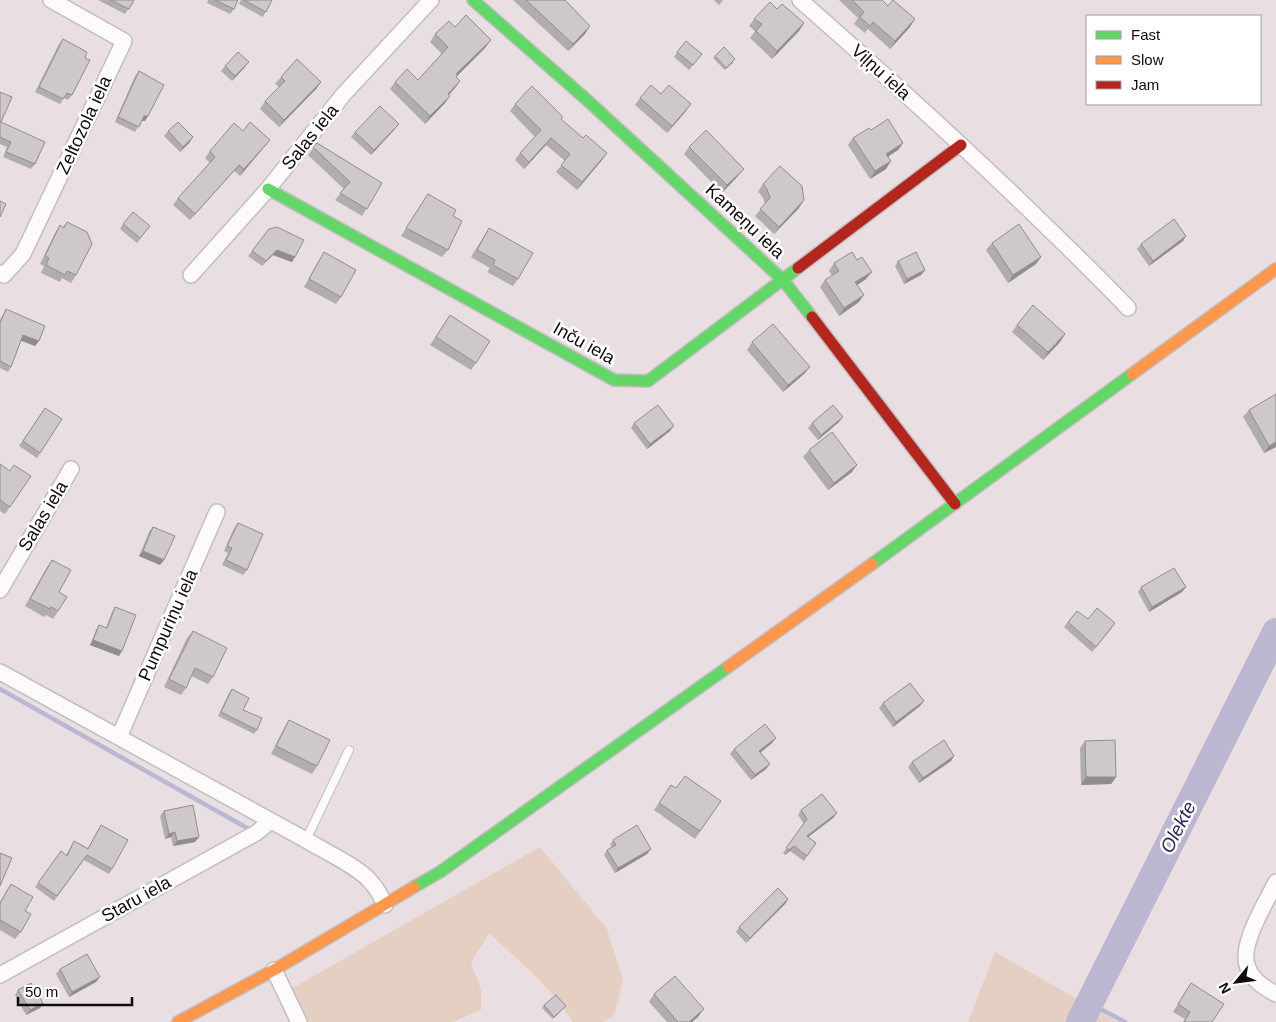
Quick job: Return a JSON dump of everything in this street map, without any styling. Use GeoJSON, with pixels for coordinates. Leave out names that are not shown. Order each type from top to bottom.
{"type":"FeatureCollection","features":[{"type":"Feature","properties":{"kind":"street","name":"Zeltozola iela"},"geometry":{"type":"LineString","coordinates":[[0,273],[4,275],[23,254],[124,41],[52,0]]}},
{"type":"Feature","properties":{"kind":"street","name":"Salas iela"},"geometry":{"type":"LineString","coordinates":[[191,275],[268,189],[344,95],[431,0]]}},
{"type":"Feature","properties":{"kind":"street","name":"Kameņu iela"},"geometry":{"type":"LineString","coordinates":[[472,0],[587,100],[783,280],[955,504]]}},
{"type":"Feature","properties":{"kind":"street","name":"Viļņu iela"},"geometry":{"type":"LineString","coordinates":[[800,0],[961,145],[1099,277],[1128,308]]}},
{"type":"Feature","properties":{"kind":"street","name":"Inču iela"},"geometry":{"type":"LineString","coordinates":[[268,189],[614,380],[648,381],[961,145]]}},
{"type":"Feature","properties":{"kind":"street"},"geometry":{"type":"LineString","coordinates":[[178,1022],[274,970],[440,872],[781,630],[1276,269]]}},
{"type":"Feature","properties":{"kind":"street","name":"Salas iela"},"geometry":{"type":"LineString","coordinates":[[0,590],[71,469]]}},
{"type":"Feature","properties":{"kind":"street","name":"Pumpuriņu iela"},"geometry":{"type":"LineString","coordinates":[[119,737],[217,512]]}},
{"type":"Feature","properties":{"kind":"street"},"geometry":{"type":"LineString","coordinates":[[0,672],[306,840],[369,879],[379,892],[384,905]]}},
{"type":"Feature","properties":{"kind":"street","name":"Staru iela"},"geometry":{"type":"LineString","coordinates":[[0,975],[256,833],[271,822]]}},
{"type":"Feature","properties":{"kind":"street"},"geometry":{"type":"LineString","coordinates":[[1276,882],[1249,938],[1245,955],[1247,968],[1254,978],[1262,986],[1276,994]]}},
{"type":"Feature","properties":{"kind":"street"},"geometry":{"type":"LineString","coordinates":[[274,970],[299,1022]]}},
{"type":"Feature","properties":{"kind":"lane"},"geometry":{"type":"LineString","coordinates":[[306,840],[349,750]]}},
{"type":"Feature","properties":{"kind":"shaded area"},"geometry":{"type":"Polygon","coordinates":[[[540,847],[607,929],[623,980],[614,1016],[603,1022],[573,1022],[545,986],[489,933],[471,963],[481,990],[481,1010],[453,1022],[306,1022],[291,989],[540,847]]]}},
{"type":"Feature","properties":{"kind":"shaded area"},"geometry":{"type":"Polygon","coordinates":[[[995,952],[1084,1003],[1075,1022],[968,1022],[995,952]]]}},
{"type":"Feature","properties":{"kind":"shaded area"},"geometry":{"type":"Polygon","coordinates":[[[1091,1007],[1118,1022],[1084,1022],[1091,1007]]]}},
{"type":"Feature","properties":{"kind":"building"},"geometry":{"type":"Polygon","coordinates":[[[111,0],[134,0],[129,9],[111,0]]]}},
{"type":"Feature","properties":{"kind":"building"},"geometry":{"type":"Polygon","coordinates":[[[215,0],[238,0],[234,9],[215,0]]]}},
{"type":"Feature","properties":{"kind":"building"},"geometry":{"type":"Polygon","coordinates":[[[244,0],[272,0],[266,12],[244,0]]]}},
{"type":"Feature","properties":{"kind":"building"},"geometry":{"type":"Polygon","coordinates":[[[526,0],[565,0],[590,26],[573,44],[526,0]]]}},
{"type":"Feature","properties":{"kind":"building"},"geometry":{"type":"Polygon","coordinates":[[[852,0],[882,0],[888,6],[893,0],[915,19],[895,41],[873,22],[870,26],[860,17],[864,12],[852,0]]]}},
{"type":"Feature","properties":{"kind":"building"},"geometry":{"type":"Polygon","coordinates":[[[770,2],[777,9],[782,4],[804,23],[777,51],[756,31],[762,24],[754,19],[770,2]]]}},
{"type":"Feature","properties":{"kind":"building"},"geometry":{"type":"Polygon","coordinates":[[[466,15],[491,40],[456,74],[460,81],[448,94],[450,96],[430,116],[395,82],[407,69],[418,80],[448,47],[435,34],[449,21],[455,27],[466,15]]]}},
{"type":"Feature","properties":{"kind":"building"},"geometry":{"type":"Polygon","coordinates":[[[63,39],[87,52],[85,58],[90,60],[72,95],[67,93],[63,99],[39,87],[63,39]]]}},
{"type":"Feature","properties":{"kind":"building"},"geometry":{"type":"Polygon","coordinates":[[[686,41],[702,54],[693,65],[677,52],[686,41]]]}},
{"type":"Feature","properties":{"kind":"building"},"geometry":{"type":"Polygon","coordinates":[[[724,47],[735,59],[726,68],[715,56],[724,47]]]}},
{"type":"Feature","properties":{"kind":"building"},"geometry":{"type":"Polygon","coordinates":[[[238,52],[249,62],[235,76],[225,66],[238,52]]]}},
{"type":"Feature","properties":{"kind":"building"},"geometry":{"type":"Polygon","coordinates":[[[297,59],[321,82],[284,120],[265,101],[285,81],[281,77],[297,59]]]}},
{"type":"Feature","properties":{"kind":"building"},"geometry":{"type":"Polygon","coordinates":[[[139,71],[164,85],[148,116],[144,116],[139,127],[118,117],[139,71]]]}},
{"type":"Feature","properties":{"kind":"building"},"geometry":{"type":"Polygon","coordinates":[[[651,85],[661,94],[669,85],[691,104],[672,126],[640,98],[651,85]]]}},
{"type":"Feature","properties":{"kind":"building"},"geometry":{"type":"Polygon","coordinates":[[[532,86],[563,117],[561,119],[583,138],[586,135],[607,153],[582,182],[561,165],[570,154],[551,138],[529,162],[520,153],[541,130],[515,104],[532,86]]]}},
{"type":"Feature","properties":{"kind":"building"},"geometry":{"type":"Polygon","coordinates":[[[0,92],[12,97],[1,122],[45,142],[35,164],[6,152],[11,142],[0,137],[0,92]]]}},
{"type":"Feature","properties":{"kind":"building"},"geometry":{"type":"Polygon","coordinates":[[[380,106],[399,124],[374,150],[355,132],[380,106]]]}},
{"type":"Feature","properties":{"kind":"building"},"geometry":{"type":"Polygon","coordinates":[[[888,119],[903,143],[886,154],[891,161],[875,171],[853,138],[869,128],[871,130],[888,119]]]}},
{"type":"Feature","properties":{"kind":"building"},"geometry":{"type":"Polygon","coordinates":[[[178,122],[193,137],[183,147],[168,131],[178,122]]]}},
{"type":"Feature","properties":{"kind":"building"},"geometry":{"type":"Polygon","coordinates":[[[250,122],[270,140],[244,169],[239,165],[195,214],[178,198],[215,157],[210,151],[234,123],[243,131],[250,122]]]}},
{"type":"Feature","properties":{"kind":"building"},"geometry":{"type":"Polygon","coordinates":[[[706,130],[744,169],[727,185],[689,147],[706,130]]]}},
{"type":"Feature","properties":{"kind":"building"},"geometry":{"type":"Polygon","coordinates":[[[317,143],[382,183],[367,209],[340,193],[350,182],[313,147],[317,143]]]}},
{"type":"Feature","properties":{"kind":"building"},"geometry":{"type":"Polygon","coordinates":[[[780,166],[802,186],[804,200],[779,227],[760,209],[770,198],[763,184],[780,166]]]}},
{"type":"Feature","properties":{"kind":"building"},"geometry":{"type":"Polygon","coordinates":[[[428,194],[456,210],[453,216],[462,221],[448,250],[406,228],[428,194]]]}},
{"type":"Feature","properties":{"kind":"building"},"geometry":{"type":"Polygon","coordinates":[[[0,201],[6,204],[0,217],[0,201]]]}},
{"type":"Feature","properties":{"kind":"building"},"geometry":{"type":"Polygon","coordinates":[[[133,212],[150,226],[140,238],[123,224],[133,212]]]}},
{"type":"Feature","properties":{"kind":"building"},"geometry":{"type":"Polygon","coordinates":[[[1174,219],[1186,236],[1153,261],[1141,244],[1174,219]]]}},
{"type":"Feature","properties":{"kind":"building"},"geometry":{"type":"Polygon","coordinates":[[[67,222],[87,232],[92,244],[76,275],[67,271],[65,275],[46,265],[49,258],[45,256],[60,225],[64,228],[67,222]]]}},
{"type":"Feature","properties":{"kind":"building"},"geometry":{"type":"Polygon","coordinates":[[[1019,224],[1041,257],[1013,275],[992,243],[1019,224]]]}},
{"type":"Feature","properties":{"kind":"building"},"geometry":{"type":"Polygon","coordinates":[[[277,227],[304,240],[295,257],[277,250],[266,261],[252,251],[269,229],[277,227]]]}},
{"type":"Feature","properties":{"kind":"building"},"geometry":{"type":"Polygon","coordinates":[[[489,228],[533,253],[518,279],[493,265],[495,260],[477,250],[489,228]]]}},
{"type":"Feature","properties":{"kind":"building"},"geometry":{"type":"Polygon","coordinates":[[[324,252],[356,270],[341,297],[309,279],[324,252]]]}},
{"type":"Feature","properties":{"kind":"building"},"geometry":{"type":"Polygon","coordinates":[[[852,252],[857,260],[862,257],[872,272],[855,282],[864,295],[844,308],[825,280],[839,271],[834,263],[852,252]]]}},
{"type":"Feature","properties":{"kind":"building"},"geometry":{"type":"Polygon","coordinates":[[[916,252],[925,270],[907,279],[898,261],[916,252]]]}},
{"type":"Feature","properties":{"kind":"building"},"geometry":{"type":"Polygon","coordinates":[[[1033,305],[1065,334],[1048,352],[1017,325],[1033,305]]]}},
{"type":"Feature","properties":{"kind":"building"},"geometry":{"type":"Polygon","coordinates":[[[6,309],[45,326],[39,341],[23,335],[11,367],[0,361],[0,323],[6,309]]]}},
{"type":"Feature","properties":{"kind":"building"},"geometry":{"type":"Polygon","coordinates":[[[450,315],[490,341],[476,363],[436,337],[450,315]]]}},
{"type":"Feature","properties":{"kind":"building"},"geometry":{"type":"Polygon","coordinates":[[[773,324],[810,367],[788,385],[752,342],[773,324]]]}},
{"type":"Feature","properties":{"kind":"building"},"geometry":{"type":"Polygon","coordinates":[[[1276,394],[1276,442],[1269,446],[1249,410],[1276,394]]]}},
{"type":"Feature","properties":{"kind":"building"},"geometry":{"type":"Polygon","coordinates":[[[658,405],[674,426],[650,444],[634,423],[658,405]]]}},
{"type":"Feature","properties":{"kind":"building"},"geometry":{"type":"Polygon","coordinates":[[[833,405],[843,417],[821,435],[812,423],[833,405]]]}},
{"type":"Feature","properties":{"kind":"building"},"geometry":{"type":"Polygon","coordinates":[[[45,408],[62,419],[40,453],[23,441],[45,408]]]}},
{"type":"Feature","properties":{"kind":"building"},"geometry":{"type":"Polygon","coordinates":[[[832,432],[857,465],[834,483],[809,450],[832,432]]]}},
{"type":"Feature","properties":{"kind":"building"},"geometry":{"type":"Polygon","coordinates":[[[0,464],[10,471],[14,465],[31,476],[10,507],[0,500],[0,464]]]}},
{"type":"Feature","properties":{"kind":"building"},"geometry":{"type":"Polygon","coordinates":[[[238,523],[263,534],[247,570],[226,560],[232,548],[227,546],[238,523]]]}},
{"type":"Feature","properties":{"kind":"building"},"geometry":{"type":"Polygon","coordinates":[[[153,527],[175,536],[164,560],[143,551],[153,527]]]}},
{"type":"Feature","properties":{"kind":"building"},"geometry":{"type":"Polygon","coordinates":[[[52,560],[71,570],[59,592],[67,597],[58,611],[30,599],[52,560]]]}},
{"type":"Feature","properties":{"kind":"building"},"geometry":{"type":"Polygon","coordinates":[[[1174,568],[1186,587],[1152,607],[1141,587],[1174,568]]]}},
{"type":"Feature","properties":{"kind":"building"},"geometry":{"type":"Polygon","coordinates":[[[115,607],[136,615],[122,651],[93,640],[99,625],[107,628],[115,607]]]}},
{"type":"Feature","properties":{"kind":"building"},"geometry":{"type":"Polygon","coordinates":[[[1097,608],[1115,623],[1096,647],[1068,622],[1077,611],[1088,619],[1097,608]]]}},
{"type":"Feature","properties":{"kind":"building"},"geometry":{"type":"Polygon","coordinates":[[[193,631],[227,648],[213,677],[195,668],[186,688],[169,679],[193,631]]]}},
{"type":"Feature","properties":{"kind":"building"},"geometry":{"type":"Polygon","coordinates":[[[910,683],[924,701],[896,722],[883,703],[910,683]]]}},
{"type":"Feature","properties":{"kind":"building"},"geometry":{"type":"Polygon","coordinates":[[[232,689],[249,698],[243,710],[262,718],[257,730],[221,712],[232,689]]]}},
{"type":"Feature","properties":{"kind":"building"},"geometry":{"type":"Polygon","coordinates":[[[289,720],[330,740],[317,766],[276,746],[289,720]]]}},
{"type":"Feature","properties":{"kind":"building"},"geometry":{"type":"Polygon","coordinates":[[[765,724],[776,738],[759,751],[770,764],[755,775],[734,749],[765,724]]]}},
{"type":"Feature","properties":{"kind":"building"},"geometry":{"type":"Polygon","coordinates":[[[944,740],[954,756],[923,778],[912,762],[944,740]]]}},
{"type":"Feature","properties":{"kind":"building"},"geometry":{"type":"Polygon","coordinates":[[[1115,740],[1116,777],[1086,777],[1085,741],[1115,740]]]}},
{"type":"Feature","properties":{"kind":"building"},"geometry":{"type":"Polygon","coordinates":[[[685,776],[721,801],[700,831],[659,803],[671,785],[676,788],[685,776]]]}},
{"type":"Feature","properties":{"kind":"building"},"geometry":{"type":"Polygon","coordinates":[[[822,794],[837,813],[807,836],[816,843],[807,856],[794,846],[789,850],[786,848],[807,819],[801,810],[822,794]]]}},
{"type":"Feature","properties":{"kind":"building"},"geometry":{"type":"Polygon","coordinates":[[[193,805],[199,837],[177,841],[175,832],[169,834],[164,811],[193,805]]]}},
{"type":"Feature","properties":{"kind":"building"},"geometry":{"type":"Polygon","coordinates":[[[101,825],[128,840],[112,869],[87,855],[57,896],[38,883],[61,851],[67,856],[74,841],[88,849],[101,825]]]}},
{"type":"Feature","properties":{"kind":"building"},"geometry":{"type":"Polygon","coordinates":[[[637,825],[651,849],[618,868],[607,850],[616,845],[613,840],[637,825]]]}},
{"type":"Feature","properties":{"kind":"building"},"geometry":{"type":"Polygon","coordinates":[[[0,853],[12,858],[0,886],[0,853]]]}},
{"type":"Feature","properties":{"kind":"building"},"geometry":{"type":"Polygon","coordinates":[[[11,884],[33,897],[25,911],[31,914],[21,932],[0,920],[0,903],[11,884]]]}},
{"type":"Feature","properties":{"kind":"building"},"geometry":{"type":"Polygon","coordinates":[[[778,888],[788,899],[750,938],[739,927],[778,888]]]}},
{"type":"Feature","properties":{"kind":"building"},"geometry":{"type":"Polygon","coordinates":[[[87,954],[100,977],[72,992],[60,969],[87,954]]]}},
{"type":"Feature","properties":{"kind":"building"},"geometry":{"type":"Polygon","coordinates":[[[675,976],[704,1009],[689,1022],[678,1022],[654,994],[675,976]]]}},
{"type":"Feature","properties":{"kind":"building"},"geometry":{"type":"Polygon","coordinates":[[[31,983],[43,1003],[30,1010],[18,990],[31,983]]]}},
{"type":"Feature","properties":{"kind":"building"},"geometry":{"type":"Polygon","coordinates":[[[1191,983],[1224,1004],[1212,1022],[1184,1022],[1190,1012],[1178,1004],[1191,983]]]}},
{"type":"Feature","properties":{"kind":"building"},"geometry":{"type":"Polygon","coordinates":[[[556,995],[566,1006],[554,1017],[544,1005],[556,995]]]}},
{"type":"Feature","properties":{"kind":"waterway","name":"Olekte"},"geometry":{"type":"LineString","coordinates":[[1080,1022],[1276,632]]}},
{"type":"Feature","properties":{"kind":"waterway"},"geometry":{"type":"LineString","coordinates":[[0,689],[247,828]]}},
{"type":"Feature","properties":{"kind":"waterway"},"geometry":{"type":"LineString","coordinates":[[1089,1003],[1125,1022]]}},
{"type":"Feature","properties":{"kind":"traffic: fast"},"geometry":{"type":"LineString","coordinates":[[473,0],[587,100],[783,280],[812,317]]}},
{"type":"Feature","properties":{"kind":"traffic: fast"},"geometry":{"type":"LineString","coordinates":[[268,189],[614,380],[648,381],[798,268]]}},
{"type":"Feature","properties":{"kind":"traffic: fast"},"geometry":{"type":"LineString","coordinates":[[872,564],[1132,374]]}},
{"type":"Feature","properties":{"kind":"traffic: fast"},"geometry":{"type":"LineString","coordinates":[[414,887],[440,872],[728,667]]}},
{"type":"Feature","properties":{"kind":"traffic: slow"},"geometry":{"type":"LineString","coordinates":[[1132,374],[1276,269]]}},
{"type":"Feature","properties":{"kind":"traffic: slow"},"geometry":{"type":"LineString","coordinates":[[728,667],[872,564]]}},
{"type":"Feature","properties":{"kind":"traffic: slow"},"geometry":{"type":"LineString","coordinates":[[178,1022],[274,970],[414,887]]}},
{"type":"Feature","properties":{"kind":"traffic: jam"},"geometry":{"type":"LineString","coordinates":[[798,268],[961,145]]}},
{"type":"Feature","properties":{"kind":"traffic: jam"},"geometry":{"type":"LineString","coordinates":[[812,317],[955,504]]}}]}
